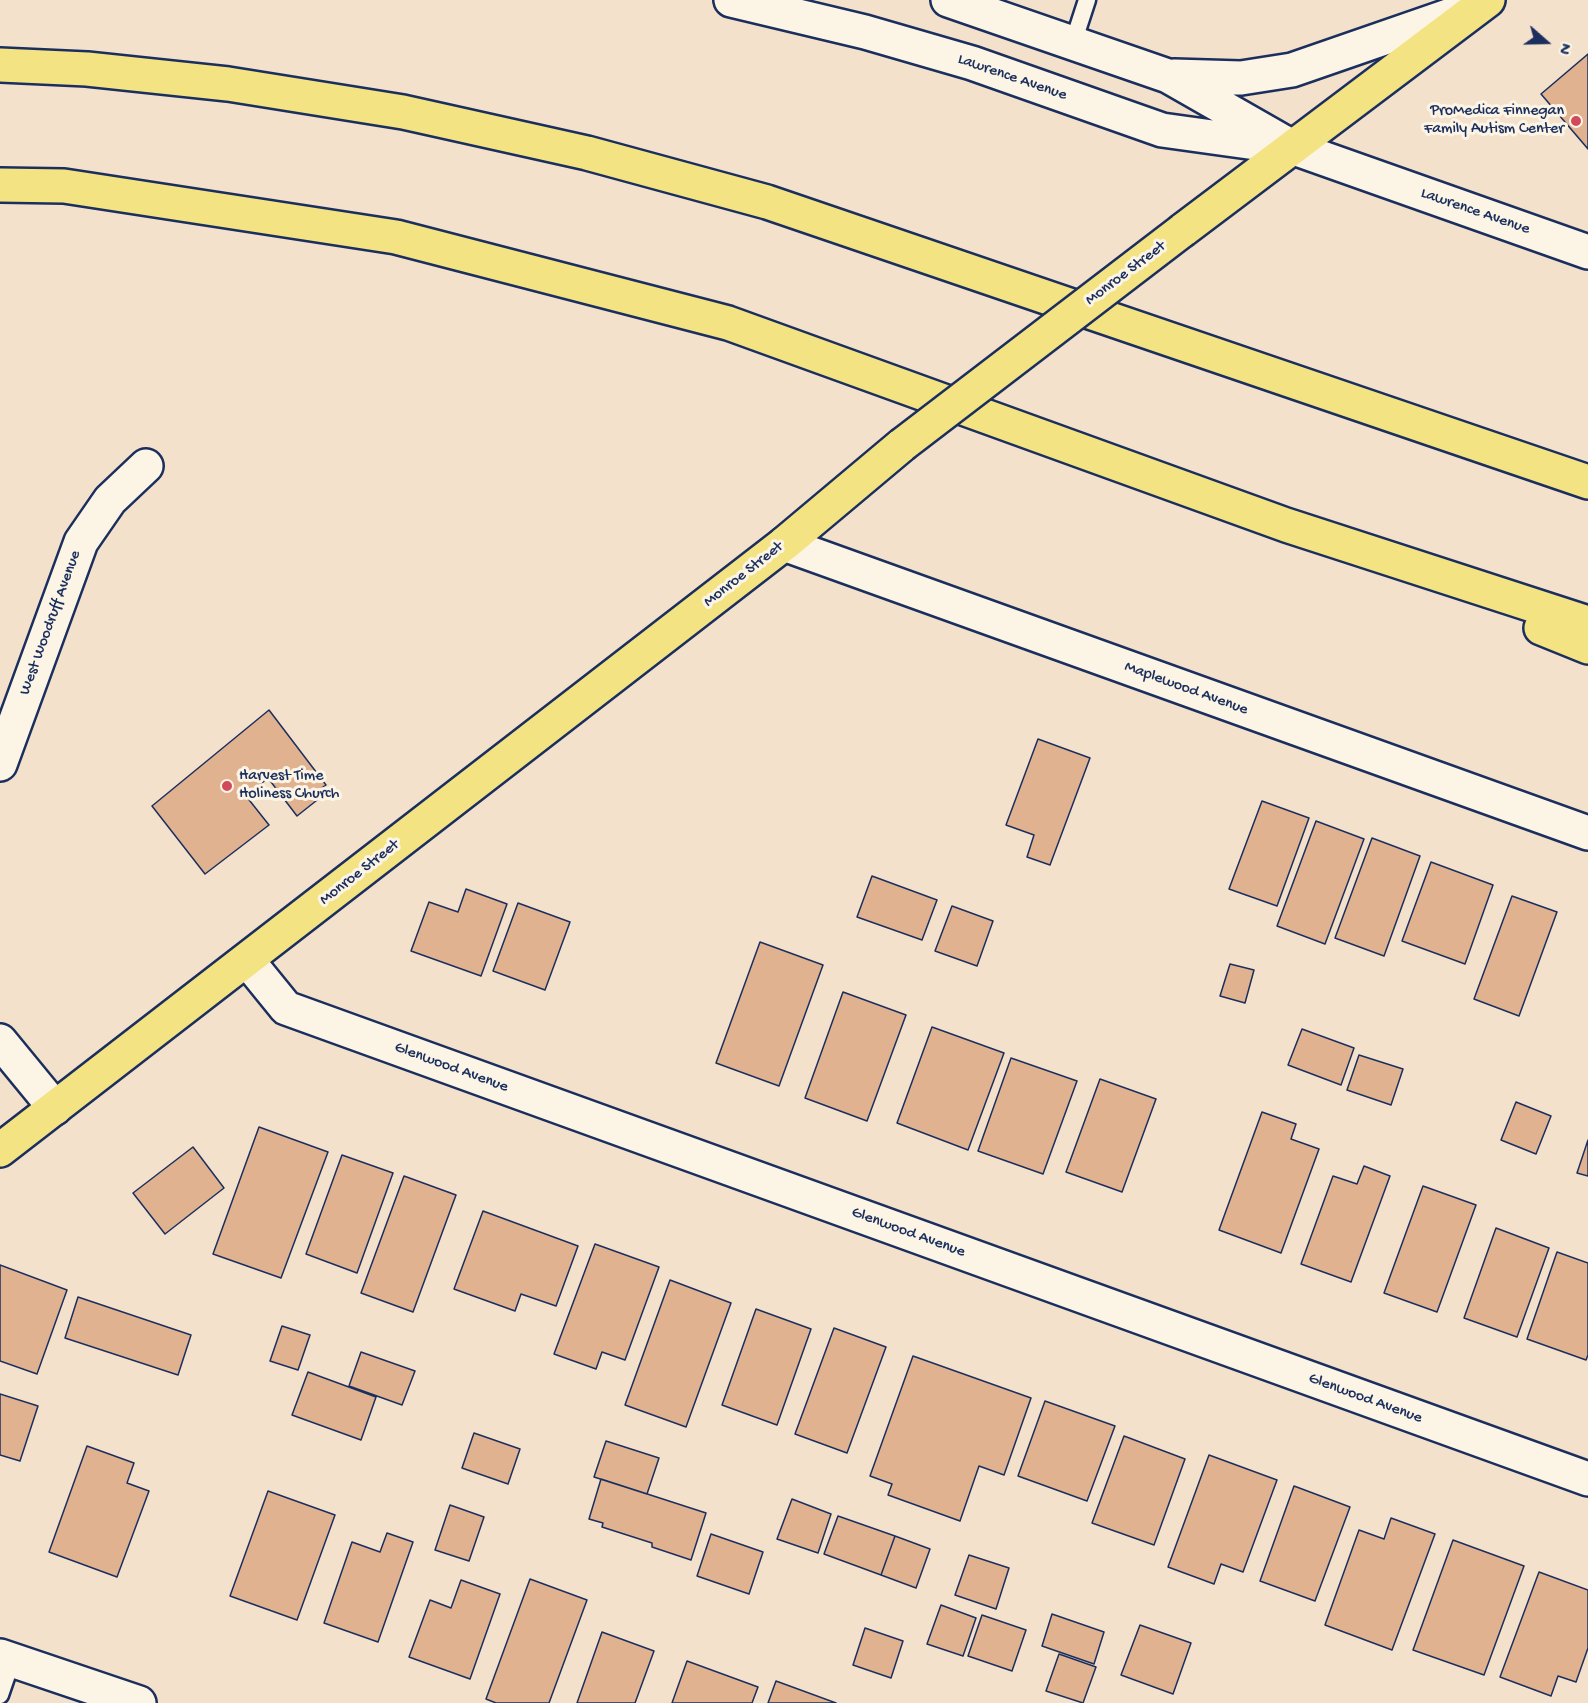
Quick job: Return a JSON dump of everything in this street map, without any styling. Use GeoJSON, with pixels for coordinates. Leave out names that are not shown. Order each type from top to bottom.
{"type":"FeatureCollection","features":[{"type":"Feature","properties":{"kind":"main road","name":"Monroe Street"},"geometry":{"type":"LineString","coordinates":[[0,1150],[784,544],[902,445],[1484,2]]}},
{"type":"Feature","properties":{"kind":"main road"},"geometry":{"type":"LineString","coordinates":[[0,64],[87,69],[228,84],[403,112],[587,153],[767,202],[1588,482]]}},
{"type":"Feature","properties":{"kind":"main road"},"geometry":{"type":"LineString","coordinates":[[0,185],[64,186],[396,237],[728,323],[1286,525],[1588,623]]}},
{"type":"Feature","properties":{"kind":"main road"},"geometry":{"type":"LineString","coordinates":[[1286,525],[1588,647]]}},
{"type":"Feature","properties":{"kind":"street","name":"Lawrence Avenue"},"geometry":{"type":"LineString","coordinates":[[731,0],[865,32],[972,63],[1162,130],[1294,148]]}},
{"type":"Feature","properties":{"kind":"street","name":"Lawrence Avenue"},"geometry":{"type":"LineString","coordinates":[[948,0],[1168,76],[1294,148],[1588,252]]}},
{"type":"Feature","properties":{"kind":"street"},"geometry":{"type":"LineString","coordinates":[[1168,76],[1241,78],[1292,70],[1484,2]]}},
{"type":"Feature","properties":{"kind":"street","name":"West Woodruff Avenue"},"geometry":{"type":"LineString","coordinates":[[0,764],[81,542],[110,500],[146,466]]}},
{"type":"Feature","properties":{"kind":"street","name":"Maplewood Avenue"},"geometry":{"type":"LineString","coordinates":[[784,544],[1588,833]]}},
{"type":"Feature","properties":{"kind":"street","name":"Glenwood Avenue"},"geometry":{"type":"LineString","coordinates":[[247,960],[286,1008],[1588,1479]]}},
{"type":"Feature","properties":{"kind":"street"},"geometry":{"type":"LineString","coordinates":[[0,1041],[55,1108]]}},
{"type":"Feature","properties":{"kind":"street"},"geometry":{"type":"LineString","coordinates":[[6,1658],[139,1703]]}},
{"type":"Feature","properties":{"kind":"lane"},"geometry":{"type":"LineString","coordinates":[[1073,43],[1087,0]]}},
{"type":"Feature","properties":{"kind":"lane"},"geometry":{"type":"LineString","coordinates":[[0,1695],[6,1658]]}},
{"type":"Feature","properties":{"kind":"building","name":"ProMedica Finnegan Family Autism Center"},"geometry":{"type":"Polygon","coordinates":[[[1588,54],[1588,149],[1541,94],[1588,54]]]}},
{"type":"Feature","properties":{"kind":"building"},"geometry":{"type":"Polygon","coordinates":[[[269,710],[326,785],[323,787],[326,793],[297,816],[268,778],[246,796],[269,825],[205,874],[152,806],[269,710]]]}},
{"type":"Feature","properties":{"kind":"building"},"geometry":{"type":"Polygon","coordinates":[[[1038,739],[1090,758],[1050,865],[1027,857],[1034,835],[1006,825],[1038,739]]]}},
{"type":"Feature","properties":{"kind":"building"},"geometry":{"type":"Polygon","coordinates":[[[1262,801],[1309,818],[1277,906],[1229,889],[1262,801]]]}},
{"type":"Feature","properties":{"kind":"building"},"geometry":{"type":"Polygon","coordinates":[[[1316,821],[1364,839],[1325,944],[1277,926],[1316,821]]]}},
{"type":"Feature","properties":{"kind":"building"},"geometry":{"type":"Polygon","coordinates":[[[1372,838],[1420,856],[1384,956],[1335,938],[1372,838]]]}},
{"type":"Feature","properties":{"kind":"building"},"geometry":{"type":"Polygon","coordinates":[[[1431,862],[1493,885],[1465,964],[1402,941],[1431,862]]]}},
{"type":"Feature","properties":{"kind":"building"},"geometry":{"type":"Polygon","coordinates":[[[872,876],[937,900],[922,940],[857,917],[872,876]]]}},
{"type":"Feature","properties":{"kind":"building"},"geometry":{"type":"Polygon","coordinates":[[[466,889],[507,904],[481,976],[411,951],[429,902],[458,912],[466,889]]]}},
{"type":"Feature","properties":{"kind":"building"},"geometry":{"type":"Polygon","coordinates":[[[1512,896],[1557,912],[1519,1016],[1474,999],[1512,896]]]}},
{"type":"Feature","properties":{"kind":"building"},"geometry":{"type":"Polygon","coordinates":[[[518,903],[570,922],[545,990],[493,971],[518,903]]]}},
{"type":"Feature","properties":{"kind":"building"},"geometry":{"type":"Polygon","coordinates":[[[952,906],[993,921],[977,966],[935,951],[952,906]]]}},
{"type":"Feature","properties":{"kind":"building"},"geometry":{"type":"Polygon","coordinates":[[[760,942],[823,965],[779,1086],[716,1063],[760,942]]]}},
{"type":"Feature","properties":{"kind":"building"},"geometry":{"type":"Polygon","coordinates":[[[1230,964],[1254,970],[1245,1003],[1220,996],[1230,964]]]}},
{"type":"Feature","properties":{"kind":"building"},"geometry":{"type":"Polygon","coordinates":[[[843,992],[906,1015],[867,1121],[805,1098],[843,992]]]}},
{"type":"Feature","properties":{"kind":"building"},"geometry":{"type":"Polygon","coordinates":[[[932,1027],[1004,1053],[968,1150],[897,1123],[932,1027]]]}},
{"type":"Feature","properties":{"kind":"building"},"geometry":{"type":"Polygon","coordinates":[[[1302,1029],[1354,1048],[1341,1085],[1288,1065],[1302,1029]]]}},
{"type":"Feature","properties":{"kind":"building"},"geometry":{"type":"Polygon","coordinates":[[[1359,1055],[1403,1069],[1391,1105],[1347,1090],[1359,1055]]]}},
{"type":"Feature","properties":{"kind":"building"},"geometry":{"type":"Polygon","coordinates":[[[1011,1058],[1077,1081],[1043,1174],[978,1151],[1011,1058]]]}},
{"type":"Feature","properties":{"kind":"building"},"geometry":{"type":"Polygon","coordinates":[[[1100,1079],[1156,1099],[1122,1192],[1066,1172],[1100,1079]]]}},
{"type":"Feature","properties":{"kind":"building"},"geometry":{"type":"Polygon","coordinates":[[[1516,1102],[1551,1116],[1536,1154],[1501,1140],[1516,1102]]]}},
{"type":"Feature","properties":{"kind":"building"},"geometry":{"type":"Polygon","coordinates":[[[1262,1112],[1296,1124],[1291,1139],[1319,1149],[1281,1253],[1219,1230],[1262,1112]]]}},
{"type":"Feature","properties":{"kind":"building"},"geometry":{"type":"Polygon","coordinates":[[[259,1127],[328,1152],[281,1278],[213,1254],[259,1127]]]}},
{"type":"Feature","properties":{"kind":"building"},"geometry":{"type":"Polygon","coordinates":[[[1588,1140],[1588,1176],[1577,1173],[1588,1140]]]}},
{"type":"Feature","properties":{"kind":"building"},"geometry":{"type":"Polygon","coordinates":[[[193,1147],[224,1188],[165,1234],[133,1193],[193,1147]]]}},
{"type":"Feature","properties":{"kind":"building"},"geometry":{"type":"Polygon","coordinates":[[[342,1155],[393,1173],[357,1273],[306,1254],[342,1155]]]}},
{"type":"Feature","properties":{"kind":"building"},"geometry":{"type":"Polygon","coordinates":[[[1364,1166],[1390,1176],[1351,1282],[1301,1264],[1333,1176],[1357,1184],[1364,1166]]]}},
{"type":"Feature","properties":{"kind":"building"},"geometry":{"type":"Polygon","coordinates":[[[404,1176],[456,1195],[413,1312],[361,1293],[404,1176]]]}},
{"type":"Feature","properties":{"kind":"building"},"geometry":{"type":"Polygon","coordinates":[[[1423,1186],[1476,1205],[1437,1312],[1384,1293],[1423,1186]]]}},
{"type":"Feature","properties":{"kind":"building"},"geometry":{"type":"Polygon","coordinates":[[[483,1211],[578,1246],[556,1306],[521,1294],[515,1311],[454,1289],[483,1211]]]}},
{"type":"Feature","properties":{"kind":"building"},"geometry":{"type":"Polygon","coordinates":[[[1496,1228],[1549,1248],[1517,1337],[1464,1318],[1496,1228]]]}},
{"type":"Feature","properties":{"kind":"building"},"geometry":{"type":"Polygon","coordinates":[[[595,1244],[659,1267],[625,1360],[602,1352],[596,1369],[554,1354],[595,1244]]]}},
{"type":"Feature","properties":{"kind":"building"},"geometry":{"type":"Polygon","coordinates":[[[1557,1252],[1588,1263],[1588,1355],[1586,1360],[1527,1339],[1557,1252]]]}},
{"type":"Feature","properties":{"kind":"building"},"geometry":{"type":"Polygon","coordinates":[[[0,1265],[67,1290],[37,1374],[0,1361],[0,1265]]]}},
{"type":"Feature","properties":{"kind":"building"},"geometry":{"type":"Polygon","coordinates":[[[670,1280],[731,1303],[686,1427],[625,1405],[670,1280]]]}},
{"type":"Feature","properties":{"kind":"building"},"geometry":{"type":"Polygon","coordinates":[[[78,1297],[191,1335],[178,1375],[65,1338],[78,1297]]]}},
{"type":"Feature","properties":{"kind":"building"},"geometry":{"type":"Polygon","coordinates":[[[756,1309],[811,1329],[777,1425],[722,1405],[756,1309]]]}},
{"type":"Feature","properties":{"kind":"building"},"geometry":{"type":"Polygon","coordinates":[[[282,1326],[310,1335],[298,1370],[270,1361],[282,1326]]]}},
{"type":"Feature","properties":{"kind":"building"},"geometry":{"type":"Polygon","coordinates":[[[834,1328],[886,1347],[847,1453],[795,1434],[834,1328]]]}},
{"type":"Feature","properties":{"kind":"building"},"geometry":{"type":"Polygon","coordinates":[[[361,1352],[415,1371],[402,1405],[349,1386],[361,1352]]]}},
{"type":"Feature","properties":{"kind":"building"},"geometry":{"type":"Polygon","coordinates":[[[913,1356],[1031,1398],[1004,1475],[979,1466],[960,1521],[888,1495],[892,1484],[870,1476],[913,1356]]]}},
{"type":"Feature","properties":{"kind":"building"},"geometry":{"type":"Polygon","coordinates":[[[308,1372],[376,1397],[361,1440],[292,1415],[308,1372]]]}},
{"type":"Feature","properties":{"kind":"building"},"geometry":{"type":"Polygon","coordinates":[[[0,1394],[38,1406],[20,1461],[0,1455],[0,1394]]]}},
{"type":"Feature","properties":{"kind":"building"},"geometry":{"type":"Polygon","coordinates":[[[1045,1401],[1115,1426],[1087,1501],[1018,1476],[1045,1401]]]}},
{"type":"Feature","properties":{"kind":"building"},"geometry":{"type":"Polygon","coordinates":[[[474,1433],[520,1449],[508,1484],[462,1468],[474,1433]]]}},
{"type":"Feature","properties":{"kind":"building"},"geometry":{"type":"Polygon","coordinates":[[[1124,1436],[1185,1459],[1154,1545],[1092,1523],[1124,1436]]]}},
{"type":"Feature","properties":{"kind":"building"},"geometry":{"type":"Polygon","coordinates":[[[606,1441],[659,1458],[647,1494],[594,1477],[606,1441]]]}},
{"type":"Feature","properties":{"kind":"building"},"geometry":{"type":"Polygon","coordinates":[[[87,1446],[134,1463],[127,1483],[149,1491],[117,1577],[49,1552],[87,1446]]]}},
{"type":"Feature","properties":{"kind":"building"},"geometry":{"type":"Polygon","coordinates":[[[1209,1455],[1277,1480],[1243,1572],[1221,1564],[1214,1584],[1168,1567],[1209,1455]]]}},
{"type":"Feature","properties":{"kind":"building"},"geometry":{"type":"Polygon","coordinates":[[[601,1479],[706,1513],[691,1560],[652,1547],[652,1543],[602,1527],[603,1523],[589,1519],[601,1479]]]}},
{"type":"Feature","properties":{"kind":"building"},"geometry":{"type":"Polygon","coordinates":[[[1294,1486],[1350,1507],[1315,1601],[1260,1581],[1294,1486]]]}},
{"type":"Feature","properties":{"kind":"building"},"geometry":{"type":"Polygon","coordinates":[[[268,1491],[335,1515],[297,1620],[230,1596],[268,1491]]]}},
{"type":"Feature","properties":{"kind":"building"},"geometry":{"type":"Polygon","coordinates":[[[792,1499],[831,1514],[818,1553],[777,1539],[792,1499]]]}},
{"type":"Feature","properties":{"kind":"building"},"geometry":{"type":"Polygon","coordinates":[[[450,1505],[484,1517],[469,1561],[435,1550],[450,1505]]]}},
{"type":"Feature","properties":{"kind":"building"},"geometry":{"type":"Polygon","coordinates":[[[838,1516],[895,1536],[881,1575],[824,1554],[838,1516]]]}},
{"type":"Feature","properties":{"kind":"building"},"geometry":{"type":"Polygon","coordinates":[[[1391,1518],[1435,1534],[1392,1650],[1325,1625],[1359,1530],[1384,1539],[1391,1518]]]}},
{"type":"Feature","properties":{"kind":"building"},"geometry":{"type":"Polygon","coordinates":[[[387,1533],[413,1542],[378,1642],[324,1623],[352,1542],[380,1552],[387,1533]]]}},
{"type":"Feature","properties":{"kind":"building"},"geometry":{"type":"Polygon","coordinates":[[[711,1534],[763,1552],[749,1594],[697,1576],[711,1534]]]}},
{"type":"Feature","properties":{"kind":"building"},"geometry":{"type":"Polygon","coordinates":[[[895,1536],[930,1549],[916,1588],[881,1575],[895,1536]]]}},
{"type":"Feature","properties":{"kind":"building"},"geometry":{"type":"Polygon","coordinates":[[[1453,1540],[1524,1566],[1484,1675],[1413,1650],[1453,1540]]]}},
{"type":"Feature","properties":{"kind":"building"},"geometry":{"type":"Polygon","coordinates":[[[969,1555],[1009,1568],[996,1609],[955,1595],[969,1555]]]}},
{"type":"Feature","properties":{"kind":"building"},"geometry":{"type":"Polygon","coordinates":[[[1539,1572],[1588,1590],[1588,1648],[1576,1682],[1558,1676],[1551,1696],[1500,1677],[1539,1572]]]}},
{"type":"Feature","properties":{"kind":"building"},"geometry":{"type":"Polygon","coordinates":[[[530,1579],[587,1600],[549,1703],[496,1703],[486,1699],[530,1579]]]}},
{"type":"Feature","properties":{"kind":"building"},"geometry":{"type":"Polygon","coordinates":[[[461,1580],[500,1594],[470,1679],[409,1657],[430,1600],[451,1608],[461,1580]]]}},
{"type":"Feature","properties":{"kind":"building"},"geometry":{"type":"Polygon","coordinates":[[[941,1605],[976,1618],[963,1656],[927,1644],[941,1605]]]}},
{"type":"Feature","properties":{"kind":"building"},"geometry":{"type":"Polygon","coordinates":[[[1052,1614],[1104,1632],[1094,1664],[1042,1646],[1052,1614]]]}},
{"type":"Feature","properties":{"kind":"building"},"geometry":{"type":"Polygon","coordinates":[[[982,1615],[1026,1630],[1012,1671],[968,1656],[982,1615]]]}},
{"type":"Feature","properties":{"kind":"building"},"geometry":{"type":"Polygon","coordinates":[[[1140,1625],[1191,1643],[1173,1694],[1121,1675],[1140,1625]]]}},
{"type":"Feature","properties":{"kind":"building"},"geometry":{"type":"Polygon","coordinates":[[[865,1628],[903,1641],[891,1678],[853,1665],[865,1628]]]}},
{"type":"Feature","properties":{"kind":"building"},"geometry":{"type":"Polygon","coordinates":[[[602,1632],[654,1651],[635,1703],[577,1703],[602,1632]]]}},
{"type":"Feature","properties":{"kind":"building"},"geometry":{"type":"Polygon","coordinates":[[[1059,1654],[1096,1667],[1083,1703],[1046,1691],[1059,1654]]]}},
{"type":"Feature","properties":{"kind":"building"},"geometry":{"type":"Polygon","coordinates":[[[687,1661],[758,1687],[752,1703],[672,1703],[687,1661]]]}},
{"type":"Feature","properties":{"kind":"building"},"geometry":{"type":"Polygon","coordinates":[[[776,1681],[836,1703],[768,1703],[776,1681]]]}},
{"type":"Feature","properties":{"kind":"place","name":"ProMedica Finnegan Family Autism Center"},"geometry":{"type":"Point","coordinates":[1576,121]}},
{"type":"Feature","properties":{"kind":"place","name":"Harvest Time Holiness Church"},"geometry":{"type":"Point","coordinates":[227,786]}}]}
